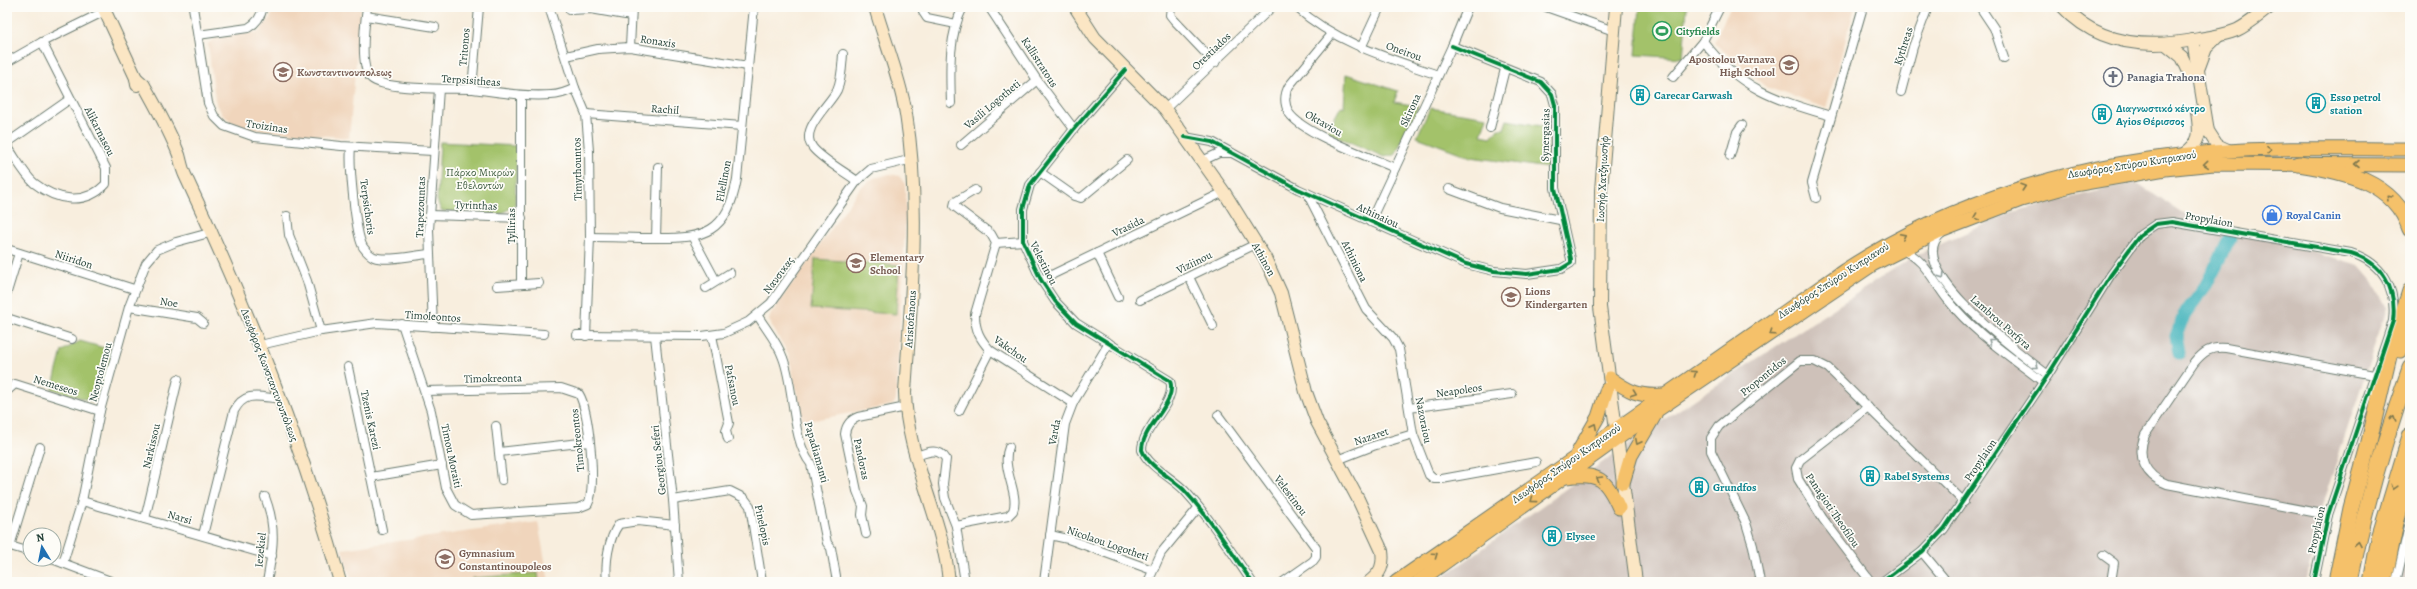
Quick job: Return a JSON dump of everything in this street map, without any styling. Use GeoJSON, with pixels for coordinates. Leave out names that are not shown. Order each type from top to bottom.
{"type":"FeatureCollection","features":[{"type":"Feature","properties":{"kind":"highway"},"geometry":{"type":"LineString","coordinates":[[2299,164],[2334,170],[2377,187],[2388,195],[2399,208],[2410,229]]}},
{"type":"Feature","properties":{"kind":"highway"},"geometry":{"type":"LineString","coordinates":[[2336,582],[2350,508],[2368,446],[2389,356],[2410,291]]}},
{"type":"Feature","properties":{"kind":"highway"},"geometry":{"type":"LineString","coordinates":[[2368,446],[2410,327]]}},
{"type":"Feature","properties":{"kind":"highway"},"geometry":{"type":"LineString","coordinates":[[2350,582],[2370,496],[2410,368]]}},
{"type":"Feature","properties":{"kind":"highway"},"geometry":{"type":"LineString","coordinates":[[2371,582],[2379,538],[2410,436]]}},
{"type":"Feature","properties":{"kind":"highway"},"geometry":{"type":"LineString","coordinates":[[2384,582],[2396,523],[2410,474]]}},
{"type":"Feature","properties":{"kind":"main road","name":"Λεωφόρος Σπύρου Κυπριανού"},"geometry":{"type":"LineString","coordinates":[[1418,582],[1564,477],[1662,395],[1871,253],[1938,218],[1995,196],[2056,177],[2106,166],[2184,154],[2230,151],[2410,149]]}},
{"type":"Feature","properties":{"kind":"main road","name":"Λεωφόρος Σπύρου Κυπριανού"},"geometry":{"type":"LineString","coordinates":[[1400,579],[1573,458],[1659,409],[1872,265],[1898,250],[1958,224],[2021,200],[2074,185],[2116,177],[2214,164],[2410,165]]}},
{"type":"Feature","properties":{"kind":"main road"},"geometry":{"type":"LineString","coordinates":[[1573,458],[1598,417],[1609,384],[1636,394],[1662,395]]}},
{"type":"Feature","properties":{"kind":"main road"},"geometry":{"type":"LineString","coordinates":[[1623,483],[1634,450],[1659,409]]}},
{"type":"Feature","properties":{"kind":"main road"},"geometry":{"type":"LineString","coordinates":[[1564,477],[1584,475],[1599,478],[1608,486],[1619,508]]}},
{"type":"Feature","properties":{"kind":"street","name":"Troizinas"},"geometry":{"type":"LineString","coordinates":[[193,7],[208,103],[214,116],[224,126],[255,137],[351,147],[433,151]]}},
{"type":"Feature","properties":{"kind":"street"},"geometry":{"type":"LineString","coordinates":[[198,36],[248,28],[258,20],[263,7]]}},
{"type":"Feature","properties":{"kind":"street"},"geometry":{"type":"LineString","coordinates":[[367,7],[366,16],[435,27]]}},
{"type":"Feature","properties":{"kind":"street","name":"Tritonos"},"geometry":{"type":"LineString","coordinates":[[472,89],[479,7]]}},
{"type":"Feature","properties":{"kind":"street","name":"Timythountos"},"geometry":{"type":"LineString","coordinates":[[549,7],[566,56],[575,88],[586,114],[589,151],[590,237],[586,336]]}},
{"type":"Feature","properties":{"kind":"street"},"geometry":{"type":"LineString","coordinates":[[630,47],[632,7]]}},
{"type":"Feature","properties":{"kind":"street","name":"Filellinon"},"geometry":{"type":"LineString","coordinates":[[590,237],[693,238],[714,227],[726,215],[731,204],[737,180],[754,7]]}},
{"type":"Feature","properties":{"kind":"street","name":"Aristofanous"},"geometry":{"type":"LineString","coordinates":[[875,7],[906,113],[913,159],[913,268],[906,407],[916,456],[939,526],[949,582]]}},
{"type":"Feature","properties":{"kind":"street"},"geometry":{"type":"LineString","coordinates":[[923,7],[923,12],[928,18],[956,24]]}},
{"type":"Feature","properties":{"kind":"street"},"geometry":{"type":"LineString","coordinates":[[951,103],[952,43],[956,24],[963,7]]}},
{"type":"Feature","properties":{"kind":"street","name":"Kallistratous"},"geometry":{"type":"LineString","coordinates":[[989,7],[1037,80],[1074,128]]}},
{"type":"Feature","properties":{"kind":"street","name":"Athinon"},"geometry":{"type":"LineString","coordinates":[[1075,7],[1095,38],[1165,109],[1224,192],[1275,276],[1281,293],[1306,392],[1317,422],[1358,499],[1382,551],[1384,560],[1381,569],[1369,582]]}},
{"type":"Feature","properties":{"kind":"street"},"geometry":{"type":"LineString","coordinates":[[1171,7],[1170,15],[1215,63]]}},
{"type":"Feature","properties":{"kind":"street","name":"Orestiados"},"geometry":{"type":"LineString","coordinates":[[1165,109],[1215,63],[1272,7]]}},
{"type":"Feature","properties":{"kind":"street","name":"Oneirou"},"geometry":{"type":"LineString","coordinates":[[1296,7],[1332,34],[1362,48],[1438,75]]}},
{"type":"Feature","properties":{"kind":"street"},"geometry":{"type":"LineString","coordinates":[[1362,48],[1380,7]]}},
{"type":"Feature","properties":{"kind":"street","name":"Skirona"},"geometry":{"type":"LineString","coordinates":[[1370,222],[1452,46],[1468,7]]}},
{"type":"Feature","properties":{"kind":"street"},"geometry":{"type":"LineString","coordinates":[[1546,7],[1614,31]]}},
{"type":"Feature","properties":{"kind":"street","name":"Ιωσήφ Χατζηιωσήφ"},"geometry":{"type":"LineString","coordinates":[[1615,435],[1600,307],[1599,220],[1616,7]]}},
{"type":"Feature","properties":{"kind":"street"},"geometry":{"type":"LineString","coordinates":[[1673,77],[1703,41],[1720,7]]}},
{"type":"Feature","properties":{"kind":"street"},"geometry":{"type":"LineString","coordinates":[[1816,198],[1812,183],[1863,7]]}},
{"type":"Feature","properties":{"kind":"street","name":"Kythreas"},"geometry":{"type":"LineString","coordinates":[[1901,92],[1913,47],[1928,7]]}},
{"type":"Feature","properties":{"kind":"street"},"geometry":{"type":"LineString","coordinates":[[1980,7],[1994,28],[2004,58]]}},
{"type":"Feature","properties":{"kind":"street"},"geometry":{"type":"LineString","coordinates":[[2062,7],[2084,24],[2110,37],[2136,44],[2166,44],[2219,36],[2247,25],[2270,7]]}},
{"type":"Feature","properties":{"kind":"street"},"geometry":{"type":"LineString","coordinates":[[7,62],[104,9]]}},
{"type":"Feature","properties":{"kind":"street","name":"Λεωφόρος Κωνσταντινουπόλεως"},"geometry":{"type":"LineString","coordinates":[[104,9],[136,78],[144,85],[179,155],[184,173],[213,232],[260,345],[320,511],[340,582]]}},
{"type":"Feature","properties":{"kind":"street"},"geometry":{"type":"LineString","coordinates":[[570,10],[591,9],[631,16]]}},
{"type":"Feature","properties":{"kind":"street","name":"Terpsisitheas"},"geometry":{"type":"LineString","coordinates":[[366,16],[364,62],[371,78],[382,83],[439,90],[472,89],[521,96],[563,94],[575,88]]}},
{"type":"Feature","properties":{"kind":"street","name":"Oktaviou"},"geometry":{"type":"LineString","coordinates":[[1332,34],[1288,86],[1285,96],[1287,108],[1297,120],[1320,135],[1395,168]]}},
{"type":"Feature","properties":{"kind":"street"},"geometry":{"type":"LineString","coordinates":[[2184,154],[2196,144],[2199,134],[2195,73],[2206,48],[2219,36]]}},
{"type":"Feature","properties":{"kind":"street"},"geometry":{"type":"LineString","coordinates":[[1703,41],[1730,71],[1760,92],[1782,102],[1831,116]]}},
{"type":"Feature","properties":{"kind":"street"},"geometry":{"type":"LineString","coordinates":[[2190,41],[2195,73],[2210,137],[2217,145],[2230,151]]}},
{"type":"Feature","properties":{"kind":"street","name":"Alikarnasou"},"geometry":{"type":"LineString","coordinates":[[7,144],[34,182],[58,196],[74,200],[83,199],[99,191],[106,184],[106,168],[42,42]]}},
{"type":"Feature","properties":{"kind":"street"},"geometry":{"type":"LineString","coordinates":[[2166,44],[2182,57],[2195,73]]}},
{"type":"Feature","properties":{"kind":"street","name":"Synergasias"},"geometry":{"type":"LineString","coordinates":[[1452,46],[1505,69],[1541,82],[1548,88],[1554,98],[1554,173],[1560,220],[1571,263]]}},
{"type":"Feature","properties":{"kind":"street","name":"Ronaxis"},"geometry":{"type":"LineString","coordinates":[[566,56],[598,49],[630,47],[748,66]]}},
{"type":"Feature","properties":{"kind":"street"},"geometry":{"type":"LineString","coordinates":[[843,54],[840,78],[836,92],[812,127],[809,137],[813,148],[857,182]]}},
{"type":"Feature","properties":{"kind":"street"},"geometry":{"type":"LineString","coordinates":[[1490,128],[1505,69]]}},
{"type":"Feature","properties":{"kind":"street","name":"Velestinou"},"geometry":{"type":"LineString","coordinates":[[1126,70],[1074,128],[1030,185],[1024,202],[1023,241],[1041,280],[1055,301],[1076,323],[1167,378],[1172,387],[1171,396],[1144,437],[1142,450],[1148,460],[1184,490],[1198,508]]}},
{"type":"Feature","properties":{"kind":"street","name":"Vasili Logotheti"},"geometry":{"type":"LineString","coordinates":[[961,145],[1037,80]]}},
{"type":"Feature","properties":{"kind":"street","name":"Trapezountas"},"geometry":{"type":"LineString","coordinates":[[433,326],[429,254],[433,151],[439,90]]}},
{"type":"Feature","properties":{"kind":"street","name":"Tyllirias"},"geometry":{"type":"LineString","coordinates":[[521,96],[522,284]]}},
{"type":"Feature","properties":{"kind":"street"},"geometry":{"type":"LineString","coordinates":[[7,144],[70,99]]}},
{"type":"Feature","properties":{"kind":"street","name":"Rachil"},"geometry":{"type":"LineString","coordinates":[[586,114],[742,126]]}},
{"type":"Feature","properties":{"kind":"street"},"geometry":{"type":"LineString","coordinates":[[1730,156],[1737,132],[1742,126]]}},
{"type":"Feature","properties":{"kind":"street","name":"Athinaiou"},"geometry":{"type":"LineString","coordinates":[[1185,137],[1212,142],[1307,193],[1454,260],[1485,269],[1527,274],[1561,269],[1571,263]]}},
{"type":"Feature","properties":{"kind":"street","name":"Terpsichoris"},"geometry":{"type":"LineString","coordinates":[[351,147],[351,164],[360,236],[368,253],[375,258],[385,259],[429,254]]}},
{"type":"Feature","properties":{"kind":"street"},"geometry":{"type":"LineString","coordinates":[[1202,161],[1219,153],[1233,153]]}},
{"type":"Feature","properties":{"kind":"street","name":"Ναυσικας"},"geometry":{"type":"LineString","coordinates":[[577,335],[712,335],[730,331],[758,316],[771,303],[809,252],[857,182],[871,169],[882,165],[913,159]]}},
{"type":"Feature","properties":{"kind":"street"},"geometry":{"type":"LineString","coordinates":[[1040,172],[1074,196],[1081,198],[1126,160]]}},
{"type":"Feature","properties":{"kind":"street"},"geometry":{"type":"LineString","coordinates":[[656,238],[658,167]]}},
{"type":"Feature","properties":{"kind":"street"},"geometry":{"type":"LineString","coordinates":[[1449,189],[1500,208],[1560,220]]}},
{"type":"Feature","properties":{"kind":"street"},"geometry":{"type":"LineString","coordinates":[[974,190],[955,202],[954,208],[991,234],[996,243],[1023,241]]}},
{"type":"Feature","properties":{"kind":"street","name":"Vrasida"},"geometry":{"type":"LineString","coordinates":[[1041,280],[1224,192]]}},
{"type":"Feature","properties":{"kind":"street","name":"Athiniona"},"geometry":{"type":"LineString","coordinates":[[1307,193],[1366,309],[1390,335]]}},
{"type":"Feature","properties":{"kind":"street","name":"Tyrinthas"},"geometry":{"type":"LineString","coordinates":[[430,215],[522,218]]}},
{"type":"Feature","properties":{"kind":"street"},"geometry":{"type":"LineString","coordinates":[[288,216],[289,235],[307,281],[321,331]]}},
{"type":"Feature","properties":{"kind":"street","name":"Propylaion"},"geometry":{"type":"LineString","coordinates":[[1882,582],[1922,552],[1944,529],[1964,502],[2046,379],[2110,276],[2140,235],[2151,226],[2172,222],[2351,253],[2370,261],[2380,270],[2388,282],[2394,308],[2393,321],[2328,514],[2314,582]]}},
{"type":"Feature","properties":{"kind":"street","name":"Lambrou Porfyra"},"geometry":{"type":"LineString","coordinates":[[1958,224],[1940,234],[1934,244],[1932,256],[1940,273],[1954,294],[1978,318],[2046,379]]}},
{"type":"Feature","properties":{"kind":"street","name":"Neoptolemou"},"geometry":{"type":"LineString","coordinates":[[63,563],[82,501],[100,411],[134,289],[146,263],[157,250],[176,242],[213,232]]}},
{"type":"Feature","properties":{"kind":"street"},"geometry":{"type":"LineString","coordinates":[[693,238],[716,281]]}},
{"type":"Feature","properties":{"kind":"street","name":"Vakchou"},"geometry":{"type":"LineString","coordinates":[[996,243],[975,314],[976,329],[981,340],[990,350],[1073,403]]}},
{"type":"Feature","properties":{"kind":"street","name":"Viziinou"},"geometry":{"type":"LineString","coordinates":[[1140,300],[1256,244]]}},
{"type":"Feature","properties":{"kind":"street","name":"Niiridon"},"geometry":{"type":"LineString","coordinates":[[7,249],[134,289]]}},
{"type":"Feature","properties":{"kind":"street","name":"Lambrou Porfyra"},"geometry":{"type":"LineString","coordinates":[[1898,250],[1916,257],[1964,318],[2046,379]]}},
{"type":"Feature","properties":{"kind":"street"},"geometry":{"type":"LineString","coordinates":[[7,292],[19,253]]}},
{"type":"Feature","properties":{"kind":"street"},"geometry":{"type":"LineString","coordinates":[[1097,253],[1118,297]]}},
{"type":"Feature","properties":{"kind":"street"},"geometry":{"type":"LineString","coordinates":[[706,288],[730,272]]}},
{"type":"Feature","properties":{"kind":"street"},"geometry":{"type":"LineString","coordinates":[[1190,277],[1213,326]]}},
{"type":"Feature","properties":{"kind":"street"},"geometry":{"type":"LineString","coordinates":[[497,286],[540,283]]}},
{"type":"Feature","properties":{"kind":"street","name":"Noe"},"geometry":{"type":"LineString","coordinates":[[129,307],[197,318],[203,323]]}},
{"type":"Feature","properties":{"kind":"street","name":"Papadiamanti"},"geometry":{"type":"LineString","coordinates":[[758,316],[780,352],[786,368],[804,456],[811,464],[826,543],[831,548],[836,576]]}},
{"type":"Feature","properties":{"kind":"street"},"geometry":{"type":"LineString","coordinates":[[7,318],[72,339]]}},
{"type":"Feature","properties":{"kind":"street","name":"Timoleontos"},"geometry":{"type":"LineString","coordinates":[[260,345],[321,331],[377,323],[544,334]]}},
{"type":"Feature","properties":{"kind":"street","name":"Timou Moraiti"},"geometry":{"type":"LineString","coordinates":[[402,324],[425,391],[450,498],[462,512],[471,515],[578,508],[588,504]]}},
{"type":"Feature","properties":{"kind":"street","name":"Pafsanou"},"geometry":{"type":"LineString","coordinates":[[712,335],[729,423],[726,431],[728,439]]}},
{"type":"Feature","properties":{"kind":"street","name":"Nazoraiou"},"geometry":{"type":"LineString","coordinates":[[1390,335],[1402,355],[1413,434],[1427,472],[1434,479],[1536,462]]}},
{"type":"Feature","properties":{"kind":"street","name":"Georgiou Seferi"},"geometry":{"type":"LineString","coordinates":[[655,336],[673,500],[679,582]]}},
{"type":"Feature","properties":{"kind":"street","name":"Varda"},"geometry":{"type":"LineString","coordinates":[[1044,582],[1053,536],[1065,424],[1073,403],[1109,343]]}},
{"type":"Feature","properties":{"kind":"street"},"geometry":{"type":"LineString","coordinates":[[2328,514],[2167,484],[2152,476],[2146,468],[2142,459],[2142,444],[2145,435],[2194,363],[2202,354],[2214,348],[2226,348],[2374,375]]}},
{"type":"Feature","properties":{"kind":"street"},"geometry":{"type":"LineString","coordinates":[[959,411],[990,350]]}},
{"type":"Feature","properties":{"kind":"street","name":"Propontidos"},"geometry":{"type":"LineString","coordinates":[[1760,582],[1753,546],[1746,523],[1712,456],[1710,442],[1715,431],[1790,367],[1804,360],[1814,360],[1825,366],[1964,502]]}},
{"type":"Feature","properties":{"kind":"street","name":"Tzenis Karezi"},"geometry":{"type":"LineString","coordinates":[[348,367],[382,530]]}},
{"type":"Feature","properties":{"kind":"street","name":"Narkissou"},"geometry":{"type":"LineString","coordinates":[[145,519],[178,379]]}},
{"type":"Feature","properties":{"kind":"street","name":"Nemeseos"},"geometry":{"type":"LineString","coordinates":[[7,391],[15,384],[100,411]]}},
{"type":"Feature","properties":{"kind":"street","name":"Timokreonta"},"geometry":{"type":"LineString","coordinates":[[425,391],[562,388]]}},
{"type":"Feature","properties":{"kind":"street","name":"Timokreontos"},"geometry":{"type":"LineString","coordinates":[[562,388],[579,394],[584,402],[589,442],[592,490],[588,504]]}},
{"type":"Feature","properties":{"kind":"street","name":"Neapoleos"},"geometry":{"type":"LineString","coordinates":[[1410,408],[1512,394]]}},
{"type":"Feature","properties":{"kind":"street"},"geometry":{"type":"LineString","coordinates":[[203,535],[234,411],[240,400],[249,396],[280,399]]}},
{"type":"Feature","properties":{"kind":"street","name":"Pandoras"},"geometry":{"type":"LineString","coordinates":[[866,534],[862,515],[864,506],[857,491],[845,434],[846,428],[853,419],[858,417],[906,407]]}},
{"type":"Feature","properties":{"kind":"street","name":"Panagioti Theofilou"},"geometry":{"type":"LineString","coordinates":[[1868,407],[1800,460],[1795,471],[1798,479],[1823,519],[1871,582]]}},
{"type":"Feature","properties":{"kind":"street","name":"Velestinou"},"geometry":{"type":"LineString","coordinates":[[1218,415],[1315,544],[1316,557],[1313,561],[1283,582]]}},
{"type":"Feature","properties":{"kind":"street"},"geometry":{"type":"LineString","coordinates":[[496,426],[502,480]]}},
{"type":"Feature","properties":{"kind":"street","name":"Nazaret"},"geometry":{"type":"LineString","coordinates":[[1337,460],[1373,446],[1413,434]]}},
{"type":"Feature","properties":{"kind":"street"},"geometry":{"type":"LineString","coordinates":[[1615,435],[1636,582]]}},
{"type":"Feature","properties":{"kind":"street"},"geometry":{"type":"LineString","coordinates":[[1615,435],[1619,508],[1628,582]]}},
{"type":"Feature","properties":{"kind":"street"},"geometry":{"type":"LineString","coordinates":[[499,452],[589,442]]}},
{"type":"Feature","properties":{"kind":"street"},"geometry":{"type":"LineString","coordinates":[[22,549],[8,545],[40,447]]}},
{"type":"Feature","properties":{"kind":"street"},"geometry":{"type":"LineString","coordinates":[[956,526],[1008,516],[1014,508],[1006,461],[1009,447]]}},
{"type":"Feature","properties":{"kind":"street"},"geometry":{"type":"LineString","coordinates":[[916,456],[936,451],[940,452],[946,459],[943,490],[956,526],[965,582]]}},
{"type":"Feature","properties":{"kind":"street"},"geometry":{"type":"LineString","coordinates":[[371,477],[442,465]]}},
{"type":"Feature","properties":{"kind":"street","name":"Pinelopis"},"geometry":{"type":"LineString","coordinates":[[673,500],[730,492],[744,498],[750,506],[762,582]]}},
{"type":"Feature","properties":{"kind":"street","name":"Iezekiel"},"geometry":{"type":"LineString","coordinates":[[265,497],[272,520],[274,539],[267,582]]}},
{"type":"Feature","properties":{"kind":"street","name":"Narsi"},"geometry":{"type":"LineString","coordinates":[[82,501],[272,556]]}},
{"type":"Feature","properties":{"kind":"street"},"geometry":{"type":"LineString","coordinates":[[1148,582],[1152,570],[1171,539],[1198,508],[1210,520],[1252,582]]}},
{"type":"Feature","properties":{"kind":"street"},"geometry":{"type":"LineString","coordinates":[[607,582],[607,565],[612,540],[619,524],[638,521],[675,525]]}},
{"type":"Feature","properties":{"kind":"street"},"geometry":{"type":"LineString","coordinates":[[2396,582],[2410,522]]}},
{"type":"Feature","properties":{"kind":"street","name":"Nicolaou Logotheti"},"geometry":{"type":"LineString","coordinates":[[1053,536],[1138,563],[1152,570]]}},
{"type":"Feature","properties":{"kind":"street"},"geometry":{"type":"LineString","coordinates":[[1922,552],[1947,582]]}},
{"type":"Feature","properties":{"kind":"street"},"geometry":{"type":"LineString","coordinates":[[2103,555],[2114,563],[2111,582]]}},
{"type":"Feature","properties":{"kind":"street"},"geometry":{"type":"LineString","coordinates":[[63,563],[90,578],[113,582]]}},
{"type":"Feature","properties":{"kind":"shaded area","name":"Κωνσταντινουπολεως"},"geometry":{"type":"Polygon","coordinates":[[[272,7],[361,7],[349,138],[247,128],[232,122],[222,114],[215,100],[208,44],[215,37],[259,32],[271,17],[272,7]]]}},
{"type":"Feature","properties":{"kind":"shaded area","name":"Apostolou Varnava High School"},"geometry":{"type":"Polygon","coordinates":[[[1730,7],[1855,7],[1826,108],[1766,87],[1714,43],[1730,7]]]}},
{"type":"Feature","properties":{"kind":"shaded area","name":"Elementary School"},"geometry":{"type":"Polygon","coordinates":[[[890,174],[899,176],[905,184],[906,211],[896,400],[893,405],[803,422],[789,355],[769,320],[771,314],[860,188],[874,178],[890,174]]]}},
{"type":"Feature","properties":{"kind":"shaded area"},"geometry":{"type":"Polygon","coordinates":[[[2136,182],[2181,213],[2359,265],[2373,281],[2387,308],[2322,506],[2306,582],[1436,582],[1642,434],[1914,256],[2012,212],[2136,182]]]}},
{"type":"Feature","properties":{"kind":"shaded area"},"geometry":{"type":"Polygon","coordinates":[[[2410,506],[2410,582],[2391,582],[2410,506]]]}},
{"type":"Feature","properties":{"kind":"shaded area","name":"Gymnasium Constantinoupoleos"},"geometry":{"type":"Polygon","coordinates":[[[538,522],[549,582],[352,582],[342,549],[538,522]]]}},
{"type":"Feature","properties":{"kind":"green space","name":"Cityfields"},"geometry":{"type":"Polygon","coordinates":[[[1640,7],[1687,7],[1683,58],[1636,55],[1640,7]]]}},
{"type":"Feature","properties":{"kind":"green space"},"geometry":{"type":"Polygon","coordinates":[[[1346,74],[1398,91],[1394,102],[1418,106],[1395,155],[1384,157],[1327,132],[1341,106],[1344,107],[1346,74]]]}},
{"type":"Feature","properties":{"kind":"green space"},"geometry":{"type":"Polygon","coordinates":[[[1430,108],[1487,117],[1481,135],[1491,137],[1498,129],[1504,129],[1507,120],[1548,127],[1548,168],[1471,157],[1417,137],[1430,108]]]}},
{"type":"Feature","properties":{"kind":"green space","name":"Πάρκο Μικρών Εθελοντών"},"geometry":{"type":"Polygon","coordinates":[[[440,142],[517,146],[515,205],[501,214],[441,211],[437,200],[440,142]]]}},
{"type":"Feature","properties":{"kind":"green space"},"geometry":{"type":"Polygon","coordinates":[[[815,259],[899,265],[896,314],[811,309],[815,259]]]}},
{"type":"Feature","properties":{"kind":"green space"},"geometry":{"type":"Polygon","coordinates":[[[80,341],[115,351],[103,398],[94,402],[52,389],[62,351],[80,341]]]}},
{"type":"Feature","properties":{"kind":"green space"},"geometry":{"type":"Polygon","coordinates":[[[538,573],[539,582],[472,582],[472,578],[538,573]]]}},
{"type":"Feature","properties":{"kind":"waterway"},"geometry":{"type":"LineString","coordinates":[[2179,353],[2176,336],[2184,315],[2206,285],[2230,238]]}},
{"type":"Feature","properties":{"kind":"cycle path"},"geometry":{"type":"LineString","coordinates":[[1185,137],[1212,142],[1298,189],[1466,264],[1494,271],[1527,274],[1561,269],[1571,263],[1571,259],[1555,188],[1555,105],[1552,94],[1541,82],[1452,46]]}},
{"type":"Feature","properties":{"kind":"cycle path"},"geometry":{"type":"LineString","coordinates":[[1125,70],[1074,129],[1030,185],[1023,209],[1023,241],[1041,280],[1055,301],[1076,323],[1170,381],[1171,389],[1169,398],[1148,432],[1142,450],[1145,456],[1155,467],[1184,490],[1220,534],[1252,582]]}},
{"type":"Feature","properties":{"kind":"cycle path"},"geometry":{"type":"LineString","coordinates":[[1882,582],[1922,552],[1944,529],[2048,375],[2110,276],[2140,235],[2156,224],[2172,222],[2351,253],[2372,263],[2386,279],[2390,288],[2393,298],[2393,321],[2328,515],[2314,582]]}},
{"type":"Feature","properties":{"kind":"place","name":"Cityfields"},"geometry":{"type":"Point","coordinates":[1662,31]}},
{"type":"Feature","properties":{"kind":"place","name":"Apostolou Varnava High School"},"geometry":{"type":"Point","coordinates":[1789,65]}},
{"type":"Feature","properties":{"kind":"place","name":"Κωνσταντινουπολεως"},"geometry":{"type":"Point","coordinates":[283,72]}},
{"type":"Feature","properties":{"kind":"place","name":"Panagia Trahona"},"geometry":{"type":"Point","coordinates":[2113,77]}},
{"type":"Feature","properties":{"kind":"place","name":"Carecar Carwash"},"geometry":{"type":"Point","coordinates":[1640,95]}},
{"type":"Feature","properties":{"kind":"place","name":"Esso petrol station"},"geometry":{"type":"Point","coordinates":[2316,103]}},
{"type":"Feature","properties":{"kind":"place","name":"Διαγνωστικό κέντρο Αγios Θέρισσος"},"geometry":{"type":"Point","coordinates":[2102,114]}},
{"type":"Feature","properties":{"kind":"place","name":"Royal Canin"},"geometry":{"type":"Point","coordinates":[2272,215]}},
{"type":"Feature","properties":{"kind":"place","name":"Elementary School"},"geometry":{"type":"Point","coordinates":[856,263]}},
{"type":"Feature","properties":{"kind":"place","name":"Lions Kindergarten"},"geometry":{"type":"Point","coordinates":[1511,297]}},
{"type":"Feature","properties":{"kind":"place","name":"Rabel Systems"},"geometry":{"type":"Point","coordinates":[1870,476]}},
{"type":"Feature","properties":{"kind":"place","name":"Grundfos"},"geometry":{"type":"Point","coordinates":[1699,487]}},
{"type":"Feature","properties":{"kind":"place","name":"Elysee"},"geometry":{"type":"Point","coordinates":[1552,536]}},
{"type":"Feature","properties":{"kind":"place","name":"Gymnasium Constantinoupoleos"},"geometry":{"type":"Point","coordinates":[445,559]}}]}
